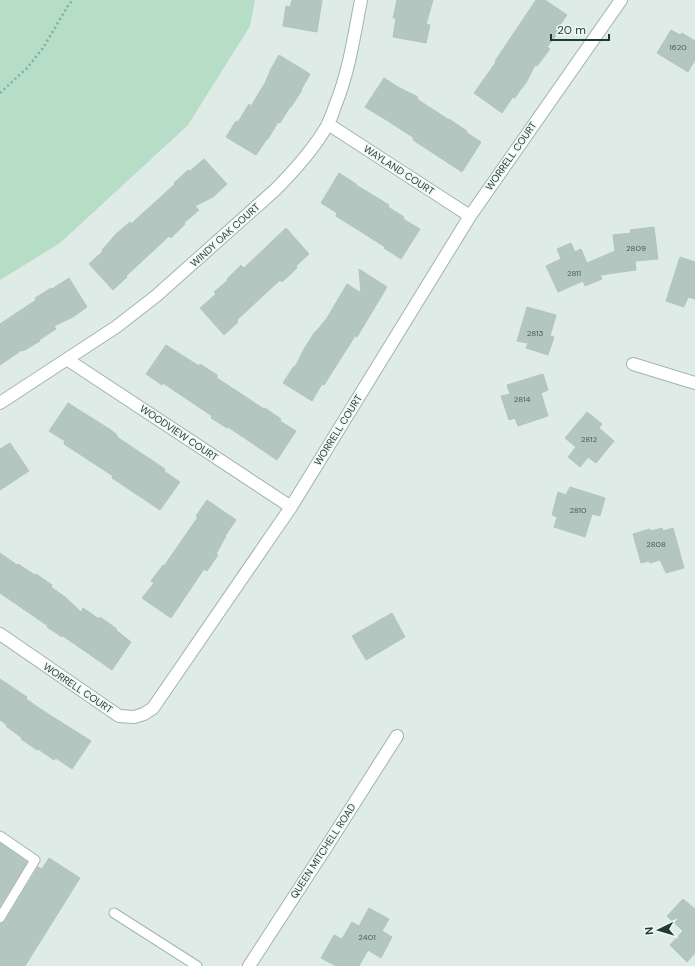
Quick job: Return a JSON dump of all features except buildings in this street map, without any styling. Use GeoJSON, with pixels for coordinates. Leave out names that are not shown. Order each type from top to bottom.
{"type":"FeatureCollection","features":[{"type":"Feature","properties":{"kind":"street","name":"WINDY OAK COURT"},"geometry":{"type":"LineString","coordinates":[[0,403],[116,328],[156,296],[291,174],[311,151],[328,124],[341,91],[350,58],[361,0]]}},
{"type":"Feature","properties":{"kind":"street","name":"WORRELL COURT"},"geometry":{"type":"LineString","coordinates":[[0,634],[119,716],[144,714],[153,708],[291,507],[470,216],[621,0]]}},
{"type":"Feature","properties":{"kind":"street","name":"WAYLAND COURT"},"geometry":{"type":"LineString","coordinates":[[328,124],[470,216]]}},
{"type":"Feature","properties":{"kind":"street","name":"WOODVIEW COURT"},"geometry":{"type":"LineString","coordinates":[[68,360],[291,507]]}},
{"type":"Feature","properties":{"kind":"street"},"geometry":{"type":"LineString","coordinates":[[633,364],[695,383]]}},
{"type":"Feature","properties":{"kind":"street","name":"QUEEN MITCHELL ROAD"},"geometry":{"type":"LineString","coordinates":[[248,966],[327,846],[396,736]]}},
{"type":"Feature","properties":{"kind":"lane"},"geometry":{"type":"LineString","coordinates":[[0,836],[35,860],[0,918]]}},
{"type":"Feature","properties":{"kind":"lane"},"geometry":{"type":"LineString","coordinates":[[114,913],[197,966]]}},
{"type":"Feature","properties":{"kind":"path"},"geometry":{"type":"LineString","coordinates":[[0,93],[28,68],[43,48],[69,4],[73,0]]}},
{"type":"Feature","properties":{"kind":"green space"},"geometry":{"type":"Polygon","coordinates":[[[0,0],[255,0],[250,26],[188,125],[60,243],[0,280],[0,0]]]}}]}
